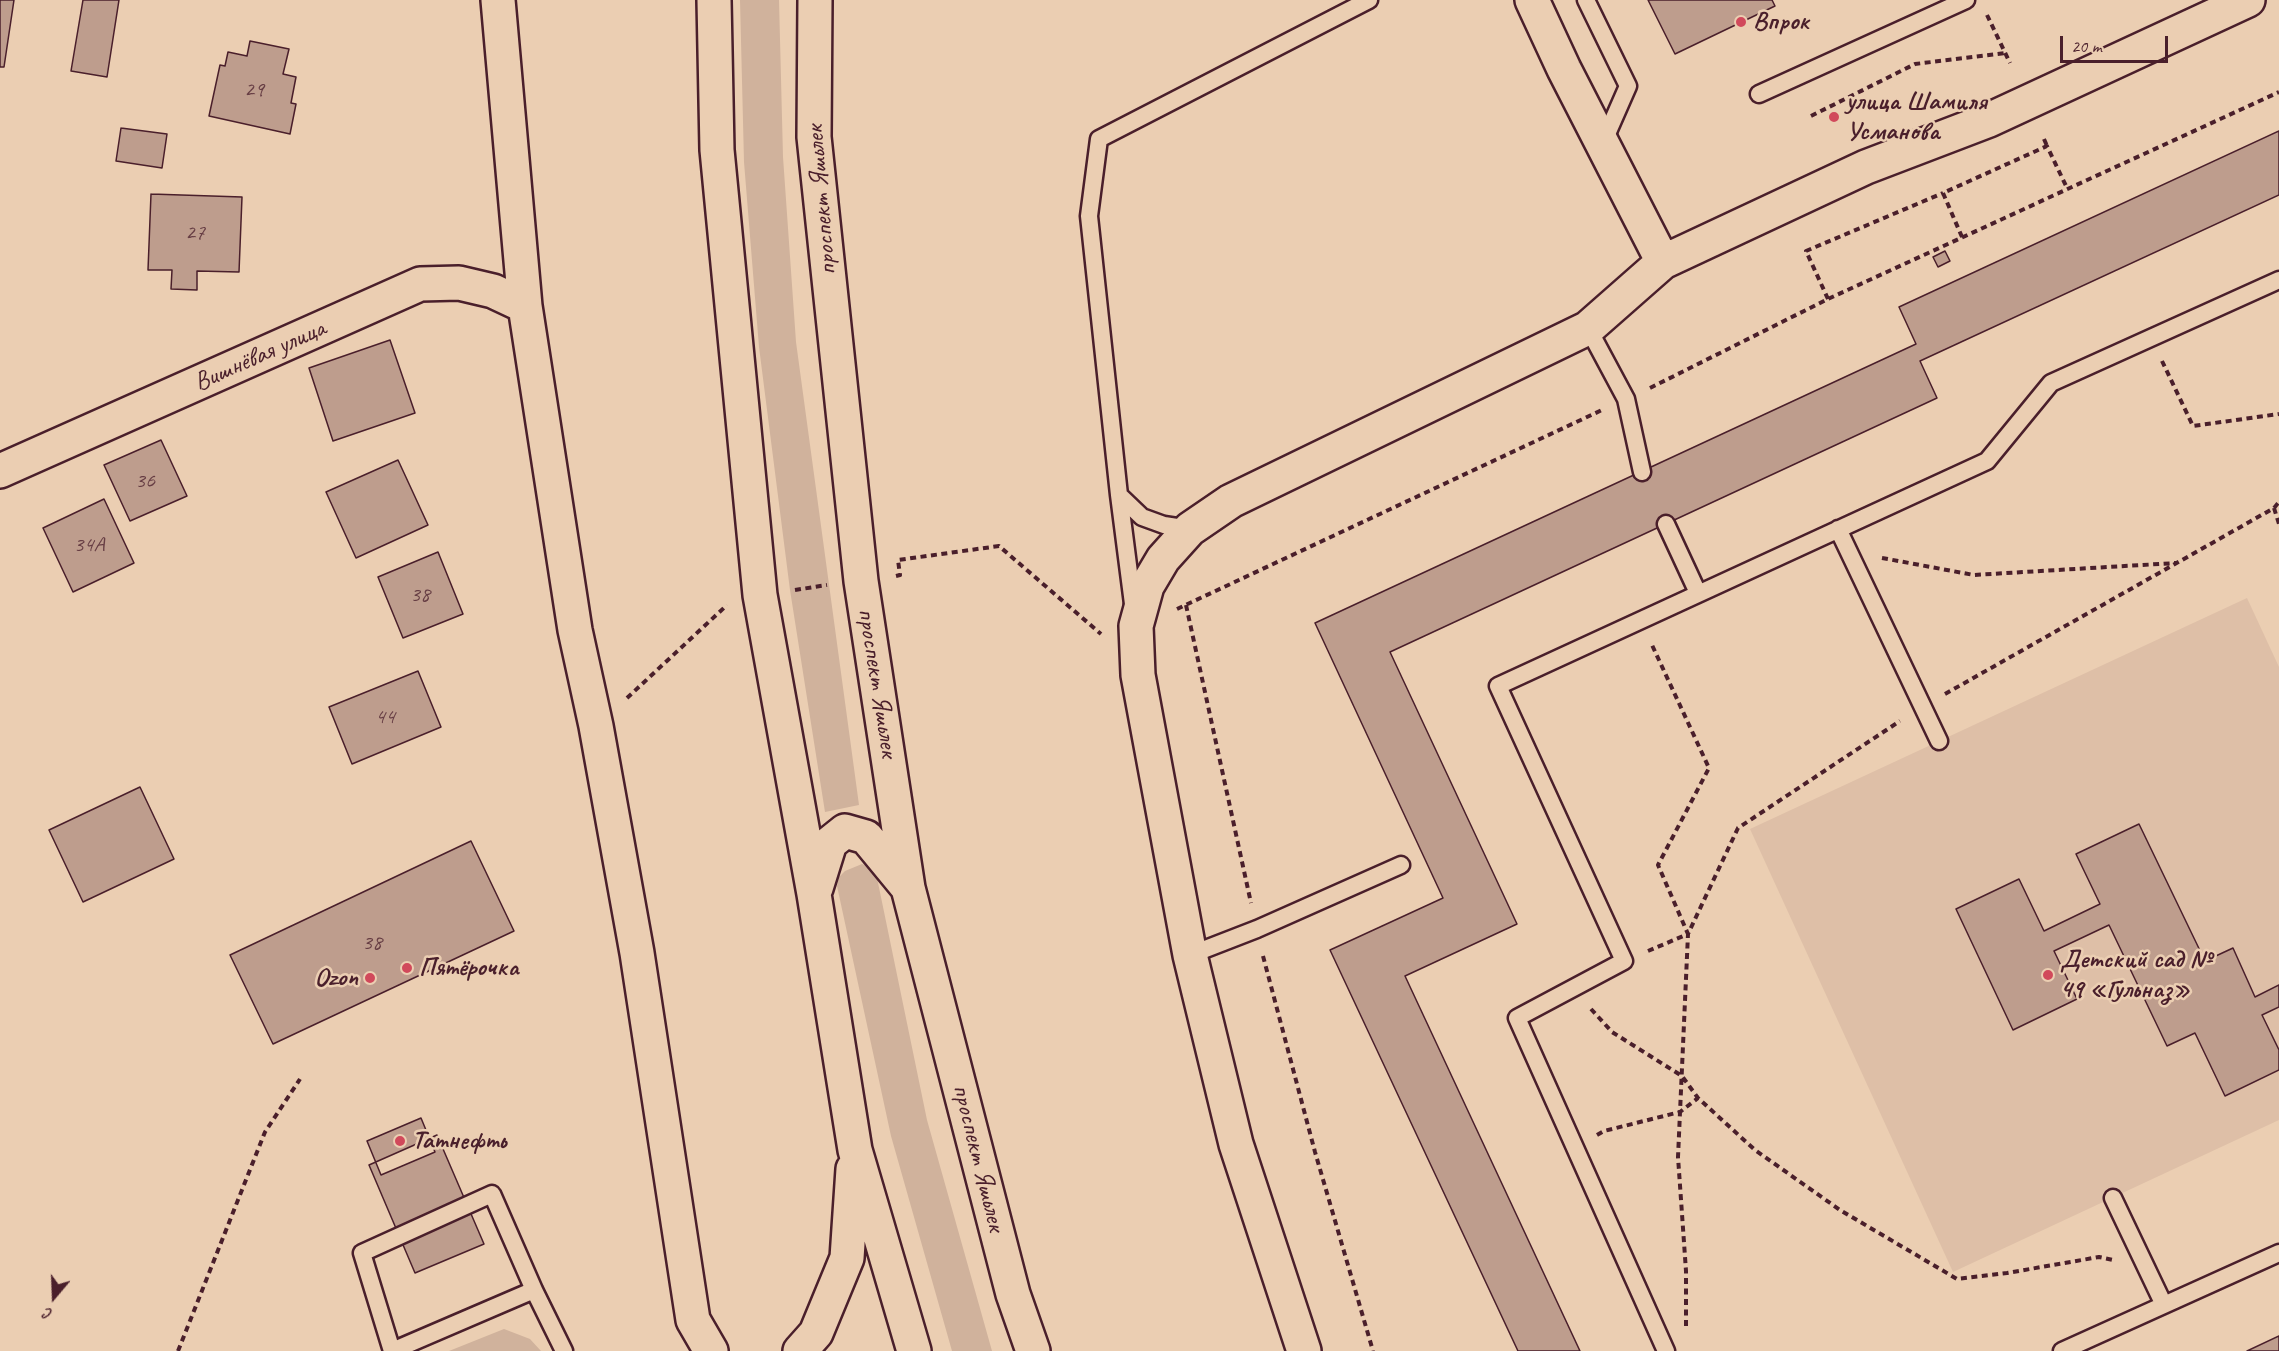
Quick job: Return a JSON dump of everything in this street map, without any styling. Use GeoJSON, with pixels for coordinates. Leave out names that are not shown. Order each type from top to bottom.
{"type":"FeatureCollection","features":[{"type":"Feature","properties":{"kind":"street"},"geometry":{"type":"LineString","coordinates":[[498,0],[525,306],[575,630],[596,726],[637,952],[693,1320],[711,1351]]}},
{"type":"Feature","properties":{"kind":"street"},"geometry":{"type":"LineString","coordinates":[[714,0],[717,150],[760,595],[814,894],[855,1150],[914,1351]]}},
{"type":"Feature","properties":{"kind":"street","name":"проспект Яшьлек"},"geometry":{"type":"LineString","coordinates":[[815,0],[815,148],[861,581],[908,888],[1013,1294],[1033,1351]]}},
{"type":"Feature","properties":{"kind":"street"},"geometry":{"type":"LineString","coordinates":[[1532,0],[1663,262]]}},
{"type":"Feature","properties":{"kind":"street"},"geometry":{"type":"LineString","coordinates":[[1304,1351],[1236,1144],[1190,954],[1137,675],[1136,626],[1147,586],[1163,559],[1190,529],[1231,501],[1588,328],[1663,262],[1866,167],[1989,120],[2248,0]]}},
{"type":"Feature","properties":{"kind":"street","name":"Вишнёвая улица"},"geometry":{"type":"LineString","coordinates":[[0,471],[420,284],[459,283],[493,291],[525,306]]}},
{"type":"Feature","properties":{"kind":"street"},"geometry":{"type":"LineString","coordinates":[[814,894],[830,843],[845,831],[866,837],[908,888]]}},
{"type":"Feature","properties":{"kind":"street"},"geometry":{"type":"LineString","coordinates":[[800,1351],[816,1333],[847,1258],[855,1150]]}},
{"type":"Feature","properties":{"kind":"lane"},"geometry":{"type":"LineString","coordinates":[[1136,626],[1119,495],[1089,216],[1099,139],[1369,0]]}},
{"type":"Feature","properties":{"kind":"lane"},"geometry":{"type":"LineString","coordinates":[[1586,0],[1628,86],[1602,144]]}},
{"type":"Feature","properties":{"kind":"lane"},"geometry":{"type":"LineString","coordinates":[[1759,94],[1966,0]]}},
{"type":"Feature","properties":{"kind":"lane"},"geometry":{"type":"LineString","coordinates":[[1666,1351],[1517,1018],[1624,961],[1498,686],[1986,461],[2051,383],[2279,280]]}},
{"type":"Feature","properties":{"kind":"lane"},"geometry":{"type":"LineString","coordinates":[[1588,328],[1626,399],[1642,472]]}},
{"type":"Feature","properties":{"kind":"lane"},"geometry":{"type":"LineString","coordinates":[[1119,495],[1142,516],[1164,525],[1190,529]]}},
{"type":"Feature","properties":{"kind":"lane"},"geometry":{"type":"LineString","coordinates":[[1666,524],[1698,593]]}},
{"type":"Feature","properties":{"kind":"lane"},"geometry":{"type":"LineString","coordinates":[[1838,529],[1939,741]]}},
{"type":"Feature","properties":{"kind":"lane"},"geometry":{"type":"LineString","coordinates":[[1190,954],[1257,929],[1401,865]]}},
{"type":"Feature","properties":{"kind":"lane"},"geometry":{"type":"LineString","coordinates":[[534,1290],[392,1351],[362,1252],[492,1194],[534,1290],[564,1351]]}},
{"type":"Feature","properties":{"kind":"lane"},"geometry":{"type":"LineString","coordinates":[[2113,1198],[2164,1305]]}},
{"type":"Feature","properties":{"kind":"lane"},"geometry":{"type":"LineString","coordinates":[[2062,1351],[2279,1253]]}},
{"type":"Feature","properties":{"kind":"path"},"geometry":{"type":"LineString","coordinates":[[1985,11],[2010,63]]}},
{"type":"Feature","properties":{"kind":"path"},"geometry":{"type":"LineString","coordinates":[[1811,116],[1915,64],[2006,53]]}},
{"type":"Feature","properties":{"kind":"path"},"geometry":{"type":"LineString","coordinates":[[1252,909],[1186,605],[1626,399],[1828,299],[2279,92]]}},
{"type":"Feature","properties":{"kind":"path"},"geometry":{"type":"LineString","coordinates":[[2044,139],[2067,188]]}},
{"type":"Feature","properties":{"kind":"path"},"geometry":{"type":"LineString","coordinates":[[1828,299],[1806,251],[2047,146]]}},
{"type":"Feature","properties":{"kind":"path"},"geometry":{"type":"LineString","coordinates":[[1943,193],[1962,237]]}},
{"type":"Feature","properties":{"kind":"path"},"geometry":{"type":"LineString","coordinates":[[2151,337],[2193,426],[2279,414]]}},
{"type":"Feature","properties":{"kind":"path"},"geometry":{"type":"LineString","coordinates":[[1686,1328],[1686,1271],[1678,1157],[1688,934],[1738,828],[1923,706],[2274,508],[2279,502]]}},
{"type":"Feature","properties":{"kind":"path"},"geometry":{"type":"LineString","coordinates":[[2274,508],[2279,524]]}},
{"type":"Feature","properties":{"kind":"path"},"geometry":{"type":"LineString","coordinates":[[898,560],[999,546],[1107,639]]}},
{"type":"Feature","properties":{"kind":"path"},"geometry":{"type":"LineString","coordinates":[[1850,553],[1974,575],[2176,563]]}},
{"type":"Feature","properties":{"kind":"path"},"geometry":{"type":"LineString","coordinates":[[790,590],[830,585]]}},
{"type":"Feature","properties":{"kind":"path"},"geometry":{"type":"LineString","coordinates":[[596,726],[734,598]]}},
{"type":"Feature","properties":{"kind":"path"},"geometry":{"type":"LineString","coordinates":[[1641,620],[1709,768],[1658,866],[1688,934]]}},
{"type":"Feature","properties":{"kind":"path"},"geometry":{"type":"LineString","coordinates":[[1624,961],[1688,934]]}},
{"type":"Feature","properties":{"kind":"path"},"geometry":{"type":"LineString","coordinates":[[1262,950],[1315,1152],[1372,1351]]}},
{"type":"Feature","properties":{"kind":"path"},"geometry":{"type":"LineString","coordinates":[[1572,988],[1612,1032],[1682,1076],[1698,1098],[1755,1150],[1821,1196],[1957,1279],[2099,1257],[2146,1267]]}},
{"type":"Feature","properties":{"kind":"path"},"geometry":{"type":"LineString","coordinates":[[178,1351],[265,1132],[300,1078]]}},
{"type":"Feature","properties":{"kind":"path"},"geometry":{"type":"LineString","coordinates":[[1575,1147],[1604,1131],[1680,1112],[1698,1098]]}},
{"type":"Feature","properties":{"kind":"shaded area"},"geometry":{"type":"Polygon","coordinates":[[[740,0],[779,0],[783,157],[796,342],[859,805],[825,812],[790,590],[759,347],[744,162],[740,0]]]}},
{"type":"Feature","properties":{"kind":"shaded area","name":"Детский сад № 49 «Гульназ»"},"geometry":{"type":"Polygon","coordinates":[[[2247,598],[2279,667],[2279,1120],[1953,1272],[1750,829],[2247,598]]]}},
{"type":"Feature","properties":{"kind":"shaded area"},"geometry":{"type":"Polygon","coordinates":[[[862,864],[870,867],[876,873],[927,1120],[992,1351],[952,1351],[891,1136],[837,886],[839,877],[845,871],[862,864]]]}},
{"type":"Feature","properties":{"kind":"shaded area"},"geometry":{"type":"Polygon","coordinates":[[[504,1329],[530,1339],[541,1351],[449,1351],[504,1329]]]}},
{"type":"Feature","properties":{"kind":"building"},"geometry":{"type":"Polygon","coordinates":[[[0,0],[14,0],[4,67],[0,67],[0,0]]]}},
{"type":"Feature","properties":{"kind":"building"},"geometry":{"type":"Polygon","coordinates":[[[83,0],[119,0],[107,77],[71,71],[83,0]]]}},
{"type":"Feature","properties":{"kind":"building"},"geometry":{"type":"Polygon","coordinates":[[[1648,0],[1772,0],[1775,6],[1675,54],[1648,0]]]}},
{"type":"Feature","properties":{"kind":"building"},"geometry":{"type":"Polygon","coordinates":[[[250,41],[289,49],[283,74],[296,77],[291,103],[296,104],[290,134],[209,116],[220,65],[225,66],[228,52],[247,56],[250,41]]]}},
{"type":"Feature","properties":{"kind":"building"},"geometry":{"type":"Polygon","coordinates":[[[121,128],[167,134],[162,168],[116,161],[121,128]]]}},
{"type":"Feature","properties":{"kind":"building"},"geometry":{"type":"Polygon","coordinates":[[[2279,131],[2279,195],[1920,361],[1937,398],[1390,652],[1517,924],[1405,976],[1580,1351],[1518,1351],[1330,950],[1443,898],[1315,623],[1916,344],[1899,307],[2279,131]]]}},
{"type":"Feature","properties":{"kind":"building"},"geometry":{"type":"Polygon","coordinates":[[[151,194],[242,197],[239,272],[197,271],[197,290],[171,289],[172,270],[148,270],[151,194]]]}},
{"type":"Feature","properties":{"kind":"building"},"geometry":{"type":"Polygon","coordinates":[[[1945,251],[1950,261],[1938,267],[1933,257],[1945,251]]]}},
{"type":"Feature","properties":{"kind":"building"},"geometry":{"type":"Polygon","coordinates":[[[390,340],[415,413],[333,441],[309,368],[390,340]]]}},
{"type":"Feature","properties":{"kind":"building"},"geometry":{"type":"Polygon","coordinates":[[[161,440],[187,496],[130,521],[104,465],[161,440]]]}},
{"type":"Feature","properties":{"kind":"building"},"geometry":{"type":"Polygon","coordinates":[[[398,460],[428,525],[356,558],[326,492],[398,460]]]}},
{"type":"Feature","properties":{"kind":"building"},"geometry":{"type":"Polygon","coordinates":[[[104,499],[134,563],[73,592],[43,528],[104,499]]]}},
{"type":"Feature","properties":{"kind":"building"},"geometry":{"type":"Polygon","coordinates":[[[438,552],[463,614],[403,638],[378,577],[438,552]]]}},
{"type":"Feature","properties":{"kind":"building"},"geometry":{"type":"Polygon","coordinates":[[[418,671],[441,727],[352,764],[329,707],[418,671]]]}},
{"type":"Feature","properties":{"kind":"building"},"geometry":{"type":"Polygon","coordinates":[[[140,787],[174,859],[83,902],[49,830],[140,787]]]}},
{"type":"Feature","properties":{"kind":"building"},"geometry":{"type":"Polygon","coordinates":[[[2139,824],[2205,961],[2233,948],[2255,997],[2279,985],[2279,1007],[2262,1015],[2279,1050],[2279,1070],[2225,1096],[2195,1033],[2167,1046],[2109,925],[2054,951],[2077,999],[2013,1030],[1956,909],[2019,879],[2044,931],[2100,904],[2076,854],[2139,824]]]}},
{"type":"Feature","properties":{"kind":"building"},"geometry":{"type":"Polygon","coordinates":[[[471,841],[514,931],[273,1044],[230,955],[471,841]]]}},
{"type":"Feature","properties":{"kind":"building"},"geometry":{"type":"Polygon","coordinates":[[[421,1118],[435,1152],[381,1175],[367,1141],[421,1118]]]}},
{"type":"Feature","properties":{"kind":"building"},"geometry":{"type":"Polygon","coordinates":[[[437,1135],[484,1244],[415,1273],[369,1165],[437,1135]]]}},
{"type":"Feature","properties":{"kind":"building"},"geometry":{"type":"Polygon","coordinates":[[[2279,1336],[2279,1351],[2247,1351],[2279,1336]]]}},
{"type":"Feature","properties":{"kind":"place","name":"Впрок"},"geometry":{"type":"Point","coordinates":[1741,22]}},
{"type":"Feature","properties":{"kind":"place","name":"улица Шамиля Усманова"},"geometry":{"type":"Point","coordinates":[1834,117]}},
{"type":"Feature","properties":{"kind":"place","name":"Пятёрочка"},"geometry":{"type":"Point","coordinates":[407,968]}},
{"type":"Feature","properties":{"kind":"place","name":"Детский сад № 49 «Гульназ»"},"geometry":{"type":"Point","coordinates":[2048,975]}},
{"type":"Feature","properties":{"kind":"place","name":"Ozon"},"geometry":{"type":"Point","coordinates":[370,978]}},
{"type":"Feature","properties":{"kind":"place","name":"Татнефть"},"geometry":{"type":"Point","coordinates":[400,1141]}}]}
